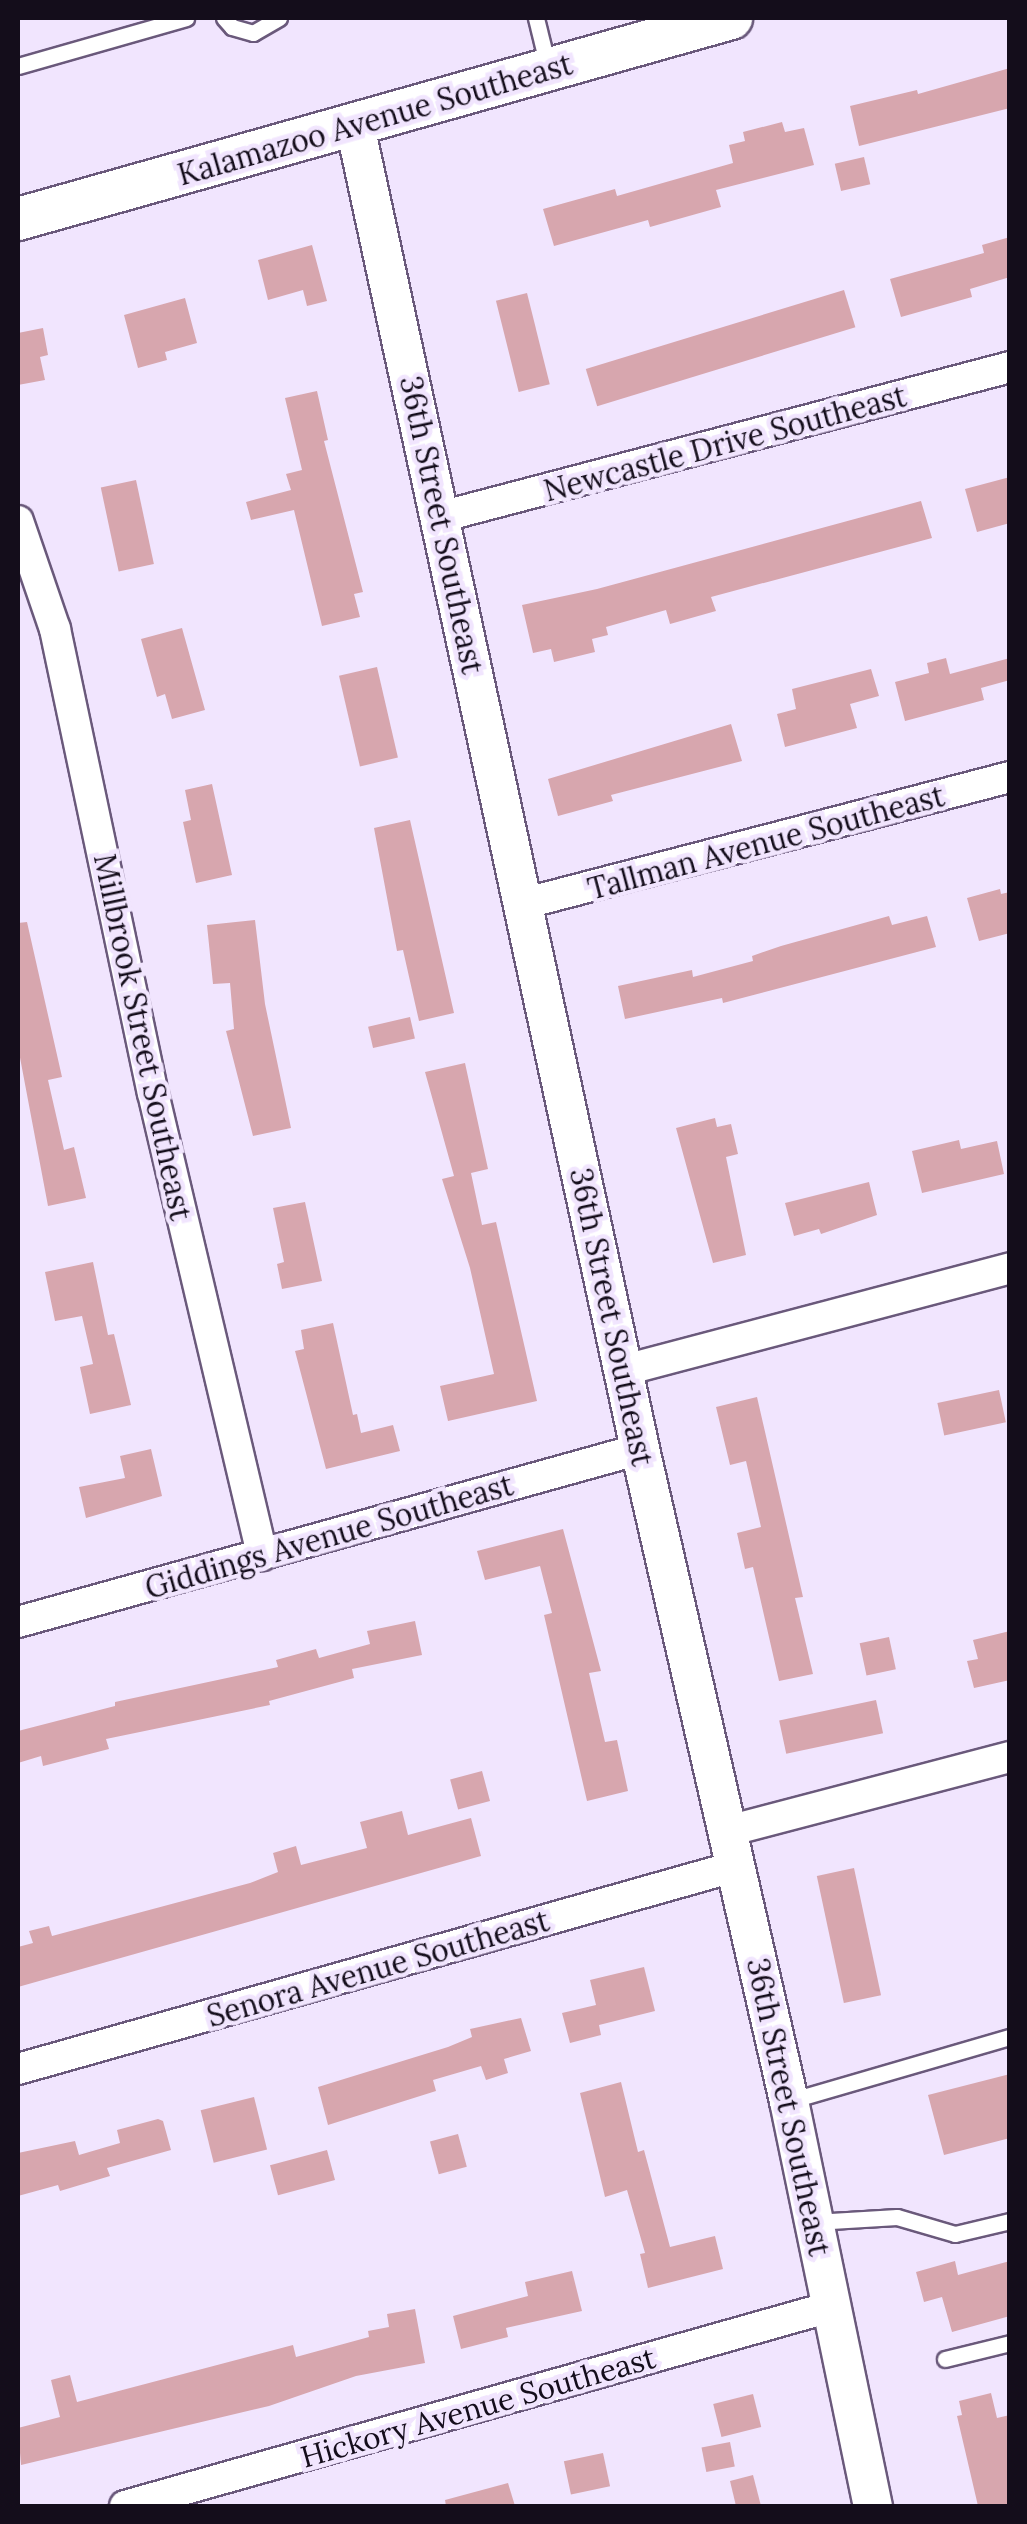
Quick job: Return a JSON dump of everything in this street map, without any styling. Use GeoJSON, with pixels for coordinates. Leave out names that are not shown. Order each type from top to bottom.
{"type":"FeatureCollection","features":[{"type":"Feature","properties":{"kind":"main road","name":"Kalamazoo Avenue Southeast"},"geometry":{"type":"LineString","coordinates":[[18,218],[731,18]]}},
{"type":"Feature","properties":{"kind":"street","name":"36th Street Southeast"},"geometry":{"type":"LineString","coordinates":[[355,126],[640,1449],[790,2101],[873,2506]]}},
{"type":"Feature","properties":{"kind":"street","name":"Newcastle Drive Southeast"},"geometry":{"type":"LineString","coordinates":[[440,517],[1010,366]]}},
{"type":"Feature","properties":{"kind":"street","name":"Millbrook Street Southeast"},"geometry":{"type":"LineString","coordinates":[[18,520],[55,630],[153,1093],[262,1556]]}},
{"type":"Feature","properties":{"kind":"street","name":"Tallman Avenue Southeast"},"geometry":{"type":"LineString","coordinates":[[522,904],[1010,778]]}},
{"type":"Feature","properties":{"kind":"street"},"geometry":{"type":"LineString","coordinates":[[625,1370],[1010,1268]]}},
{"type":"Feature","properties":{"kind":"street","name":"Giddings Avenue Southeast"},"geometry":{"type":"LineString","coordinates":[[18,1622],[640,1449]]}},
{"type":"Feature","properties":{"kind":"street","name":"Senora Avenue Southeast"},"geometry":{"type":"LineString","coordinates":[[18,2069],[733,1849],[1010,1758]]}},
{"type":"Feature","properties":{"kind":"street","name":"Hickory Avenue Southeast"},"geometry":{"type":"LineString","coordinates":[[125,2506],[830,2307]]}},
{"type":"Feature","properties":{"kind":"lane"},"geometry":{"type":"LineString","coordinates":[[18,66],[137,24],[186,18]]}},
{"type":"Feature","properties":{"kind":"lane"},"geometry":{"type":"LineString","coordinates":[[224,18],[232,27],[253,33],[279,18]]}},
{"type":"Feature","properties":{"kind":"lane"},"geometry":{"type":"LineString","coordinates":[[536,18],[549,72]]}},
{"type":"Feature","properties":{"kind":"lane"},"geometry":{"type":"LineString","coordinates":[[790,2101],[1010,2037]]}},
{"type":"Feature","properties":{"kind":"lane"},"geometry":{"type":"LineString","coordinates":[[814,2222],[897,2217],[955,2234],[1010,2220]]}},
{"type":"Feature","properties":{"kind":"lane"},"geometry":{"type":"LineString","coordinates":[[945,2359],[1010,2343]]}},
{"type":"Feature","properties":{"kind":"building"},"geometry":{"type":"Polygon","coordinates":[[[1010,68],[1010,108],[859,146],[850,106],[917,90],[918,94],[1010,68]]]}},
{"type":"Feature","properties":{"kind":"building"},"geometry":{"type":"Polygon","coordinates":[[[782,122],[785,132],[804,128],[814,165],[716,190],[721,207],[650,227],[648,220],[554,246],[543,209],[615,189],[617,196],[733,163],[729,145],[745,141],[743,132],[782,122]]]}},
{"type":"Feature","properties":{"kind":"building"},"geometry":{"type":"Polygon","coordinates":[[[864,157],[870,184],[841,191],[835,164],[864,157]]]}},
{"type":"Feature","properties":{"kind":"building"},"geometry":{"type":"Polygon","coordinates":[[[1010,237],[1010,277],[970,289],[972,297],[901,317],[890,279],[984,253],[982,245],[1010,237]]]}},
{"type":"Feature","properties":{"kind":"building"},"geometry":{"type":"Polygon","coordinates":[[[312,245],[327,301],[307,306],[303,290],[268,300],[258,260],[312,245]]]}},
{"type":"Feature","properties":{"kind":"building"},"geometry":{"type":"Polygon","coordinates":[[[844,290],[855,327],[597,406],[586,369],[844,290]]]}},
{"type":"Feature","properties":{"kind":"building"},"geometry":{"type":"Polygon","coordinates":[[[527,293],[550,384],[519,392],[496,301],[527,293]]]}},
{"type":"Feature","properties":{"kind":"building"},"geometry":{"type":"Polygon","coordinates":[[[185,298],[197,343],[165,352],[167,360],[138,368],[124,315],[185,298]]]}},
{"type":"Feature","properties":{"kind":"building"},"geometry":{"type":"Polygon","coordinates":[[[43,328],[48,355],[40,357],[45,380],[18,385],[18,333],[43,328]]]}},
{"type":"Feature","properties":{"kind":"building"},"geometry":{"type":"Polygon","coordinates":[[[317,391],[328,440],[324,441],[363,592],[354,594],[360,617],[322,626],[294,510],[251,520],[246,502],[291,490],[286,474],[302,470],[285,398],[317,391]]]}},
{"type":"Feature","properties":{"kind":"building"},"geometry":{"type":"Polygon","coordinates":[[[1010,477],[1010,523],[977,532],[965,489],[1010,477]]]}},
{"type":"Feature","properties":{"kind":"building"},"geometry":{"type":"Polygon","coordinates":[[[136,480],[154,564],[119,572],[101,487],[136,480]]]}},
{"type":"Feature","properties":{"kind":"building"},"geometry":{"type":"Polygon","coordinates":[[[921,501],[932,538],[711,597],[716,611],[670,624],[666,610],[606,627],[608,635],[592,639],[595,652],[554,662],[551,649],[533,653],[522,605],[597,589],[921,501]]]}},
{"type":"Feature","properties":{"kind":"building"},"geometry":{"type":"Polygon","coordinates":[[[182,628],[205,710],[172,719],[165,694],[157,697],[141,639],[182,628]]]}},
{"type":"Feature","properties":{"kind":"building"},"geometry":{"type":"Polygon","coordinates":[[[946,658],[950,674],[1010,658],[1010,680],[981,688],[984,700],[905,721],[895,682],[929,673],[927,663],[946,658]]]}},
{"type":"Feature","properties":{"kind":"building"},"geometry":{"type":"Polygon","coordinates":[[[377,667],[398,758],[360,766],[339,676],[377,667]]]}},
{"type":"Feature","properties":{"kind":"building"},"geometry":{"type":"Polygon","coordinates":[[[871,669],[879,696],[850,704],[857,728],[785,747],[777,714],[796,709],[792,689],[871,669]]]}},
{"type":"Feature","properties":{"kind":"building"},"geometry":{"type":"Polygon","coordinates":[[[731,724],[742,761],[611,795],[613,801],[558,816],[548,779],[731,724]]]}},
{"type":"Feature","properties":{"kind":"building"},"geometry":{"type":"Polygon","coordinates":[[[212,784],[232,875],[196,883],[183,822],[191,820],[185,790],[212,784]]]}},
{"type":"Feature","properties":{"kind":"building"},"geometry":{"type":"Polygon","coordinates":[[[410,820],[454,1013],[419,1021],[403,950],[397,951],[374,828],[410,820]]]}},
{"type":"Feature","properties":{"kind":"building"},"geometry":{"type":"Polygon","coordinates":[[[1000,889],[1001,894],[1010,892],[1010,933],[979,941],[967,898],[1000,889]]]}},
{"type":"Feature","properties":{"kind":"building"},"geometry":{"type":"Polygon","coordinates":[[[889,916],[892,925],[927,916],[936,947],[723,1003],[722,998],[625,1019],[618,986],[692,970],[693,977],[753,961],[752,956],[781,946],[889,916]]]}},
{"type":"Feature","properties":{"kind":"building"},"geometry":{"type":"Polygon","coordinates":[[[255,920],[265,1004],[291,1128],[253,1136],[226,1031],[234,1029],[230,983],[213,984],[207,925],[255,920]]]}},
{"type":"Feature","properties":{"kind":"building"},"geometry":{"type":"Polygon","coordinates":[[[27,922],[62,1077],[48,1080],[64,1150],[74,1147],[86,1198],[48,1206],[18,1047],[18,923],[27,922]]]}},
{"type":"Feature","properties":{"kind":"building"},"geometry":{"type":"Polygon","coordinates":[[[410,1017],[415,1038],[373,1048],[368,1027],[410,1017]]]}},
{"type":"Feature","properties":{"kind":"building"},"geometry":{"type":"Polygon","coordinates":[[[465,1063],[488,1169],[471,1173],[482,1225],[496,1222],[537,1401],[448,1421],[440,1386],[494,1374],[470,1268],[442,1179],[454,1176],[425,1072],[465,1063]]]}},
{"type":"Feature","properties":{"kind":"building"},"geometry":{"type":"Polygon","coordinates":[[[715,1118],[717,1127],[731,1124],[738,1154],[726,1157],[746,1255],[713,1263],[676,1128],[715,1118]]]}},
{"type":"Feature","properties":{"kind":"building"},"geometry":{"type":"Polygon","coordinates":[[[959,1140],[961,1149],[997,1141],[1004,1174],[922,1193],[912,1151],[959,1140]]]}},
{"type":"Feature","properties":{"kind":"building"},"geometry":{"type":"Polygon","coordinates":[[[869,1182],[877,1215],[821,1234],[819,1229],[794,1236],[785,1203],[869,1182]]]}},
{"type":"Feature","properties":{"kind":"building"},"geometry":{"type":"Polygon","coordinates":[[[305,1202],[322,1281],[282,1289],[277,1264],[284,1262],[273,1208],[305,1202]]]}},
{"type":"Feature","properties":{"kind":"building"},"geometry":{"type":"Polygon","coordinates":[[[93,1262],[108,1335],[114,1334],[131,1405],[90,1414],[80,1367],[93,1364],[82,1316],[55,1321],[45,1272],[93,1262]]]}},
{"type":"Feature","properties":{"kind":"building"},"geometry":{"type":"Polygon","coordinates":[[[333,1323],[353,1415],[357,1414],[361,1433],[393,1425],[400,1451],[326,1469],[295,1351],[304,1349],[301,1330],[333,1323]]]}},
{"type":"Feature","properties":{"kind":"building"},"geometry":{"type":"Polygon","coordinates":[[[999,1390],[1006,1422],[944,1435],[937,1403],[999,1390]]]}},
{"type":"Feature","properties":{"kind":"building"},"geometry":{"type":"Polygon","coordinates":[[[757,1397],[803,1597],[795,1598],[813,1674],[779,1681],[753,1567],[745,1569],[737,1533],[761,1527],[746,1461],[730,1465],[716,1407],[757,1397]]]}},
{"type":"Feature","properties":{"kind":"building"},"geometry":{"type":"Polygon","coordinates":[[[151,1449],[162,1496],[86,1518],[79,1487],[125,1478],[120,1456],[151,1449]]]}},
{"type":"Feature","properties":{"kind":"building"},"geometry":{"type":"Polygon","coordinates":[[[563,1529],[601,1671],[589,1673],[605,1742],[617,1740],[628,1791],[587,1801],[544,1615],[552,1613],[540,1566],[485,1580],[477,1551],[563,1529]]]}},
{"type":"Feature","properties":{"kind":"building"},"geometry":{"type":"Polygon","coordinates":[[[415,1621],[422,1655],[352,1669],[354,1678],[269,1701],[270,1705],[106,1739],[109,1749],[43,1766],[41,1756],[18,1763],[18,1731],[115,1706],[115,1702],[278,1667],[276,1660],[316,1649],[319,1658],[370,1644],[367,1631],[415,1621]]]}},
{"type":"Feature","properties":{"kind":"building"},"geometry":{"type":"Polygon","coordinates":[[[1010,1631],[1010,1680],[974,1688],[967,1661],[978,1659],[973,1640],[1010,1631]]]}},
{"type":"Feature","properties":{"kind":"building"},"geometry":{"type":"Polygon","coordinates":[[[889,1637],[896,1669],[867,1676],[860,1643],[889,1637]]]}},
{"type":"Feature","properties":{"kind":"building"},"geometry":{"type":"Polygon","coordinates":[[[876,1700],[883,1733],[786,1754],[779,1721],[876,1700]]]}},
{"type":"Feature","properties":{"kind":"building"},"geometry":{"type":"Polygon","coordinates":[[[482,1771],[490,1801],[458,1809],[450,1780],[482,1771]]]}},
{"type":"Feature","properties":{"kind":"building"},"geometry":{"type":"Polygon","coordinates":[[[402,1811],[408,1835],[471,1818],[481,1856],[18,1987],[18,1947],[33,1943],[29,1931],[49,1926],[52,1936],[250,1883],[278,1872],[273,1853],[296,1846],[301,1865],[367,1848],[360,1822],[402,1811]]]}},
{"type":"Feature","properties":{"kind":"building"},"geometry":{"type":"Polygon","coordinates":[[[854,1868],[881,1995],[844,2003],[817,1876],[854,1868]]]}},
{"type":"Feature","properties":{"kind":"building"},"geometry":{"type":"Polygon","coordinates":[[[644,1967],[655,2011],[599,2025],[601,2035],[570,2043],[562,2013],[596,2005],[590,1980],[644,1967]]]}},
{"type":"Feature","properties":{"kind":"building"},"geometry":{"type":"Polygon","coordinates":[[[521,2018],[531,2051],[504,2059],[508,2073],[486,2080],[481,2066],[433,2080],[436,2091],[328,2125],[318,2087],[448,2047],[472,2037],[470,2029],[521,2018]]]}},
{"type":"Feature","properties":{"kind":"building"},"geometry":{"type":"Polygon","coordinates":[[[1010,2074],[1010,2138],[944,2155],[928,2095],[1010,2074]]]}},
{"type":"Feature","properties":{"kind":"building"},"geometry":{"type":"Polygon","coordinates":[[[621,2082],[638,2152],[644,2150],[670,2247],[715,2236],[723,2269],[648,2288],[640,2254],[645,2253],[627,2190],[605,2197],[580,2093],[621,2082]]]}},
{"type":"Feature","properties":{"kind":"building"},"geometry":{"type":"Polygon","coordinates":[[[254,2097],[267,2149],[214,2163],[201,2110],[254,2097]]]}},
{"type":"Feature","properties":{"kind":"building"},"geometry":{"type":"Polygon","coordinates":[[[163,2121],[171,2150],[107,2168],[110,2176],[60,2191],[58,2185],[18,2196],[18,2153],[75,2141],[79,2155],[120,2143],[117,2130],[163,2121]]]}},
{"type":"Feature","properties":{"kind":"building"},"geometry":{"type":"Polygon","coordinates":[[[458,2134],[467,2167],[439,2174],[430,2142],[458,2134]]]}},
{"type":"Feature","properties":{"kind":"building"},"geometry":{"type":"Polygon","coordinates":[[[327,2150],[335,2180],[278,2195],[270,2165],[327,2150]]]}},
{"type":"Feature","properties":{"kind":"building"},"geometry":{"type":"Polygon","coordinates":[[[955,2261],[958,2275],[1010,2261],[1010,2316],[952,2332],[942,2297],[924,2302],[916,2272],[955,2261]]]}},
{"type":"Feature","properties":{"kind":"building"},"geometry":{"type":"Polygon","coordinates":[[[572,2271],[582,2311],[506,2328],[508,2337],[461,2349],[453,2316],[528,2296],[525,2282],[572,2271]]]}},
{"type":"Feature","properties":{"kind":"building"},"geometry":{"type":"Polygon","coordinates":[[[415,2309],[425,2363],[356,2376],[269,2406],[21,2465],[18,2428],[60,2417],[51,2380],[70,2375],[77,2402],[293,2345],[296,2357],[369,2337],[368,2331],[389,2327],[387,2314],[415,2309]]]}},
{"type":"Feature","properties":{"kind":"building"},"geometry":{"type":"Polygon","coordinates":[[[991,2393],[997,2418],[1010,2415],[1010,2506],[978,2506],[957,2416],[962,2415],[959,2401],[991,2393]]]}},
{"type":"Feature","properties":{"kind":"building"},"geometry":{"type":"Polygon","coordinates":[[[753,2394],[761,2427],[721,2437],[713,2404],[753,2394]]]}},
{"type":"Feature","properties":{"kind":"building"},"geometry":{"type":"Polygon","coordinates":[[[730,2442],[735,2467],[706,2472],[702,2448],[730,2442]]]}},
{"type":"Feature","properties":{"kind":"building"},"geometry":{"type":"Polygon","coordinates":[[[603,2453],[610,2486],[571,2495],[564,2461],[603,2453]]]}},
{"type":"Feature","properties":{"kind":"building"},"geometry":{"type":"Polygon","coordinates":[[[753,2475],[761,2506],[736,2506],[730,2481],[753,2475]]]}},
{"type":"Feature","properties":{"kind":"building"},"geometry":{"type":"Polygon","coordinates":[[[508,2483],[515,2506],[446,2506],[445,2500],[508,2483]]]}}]}
